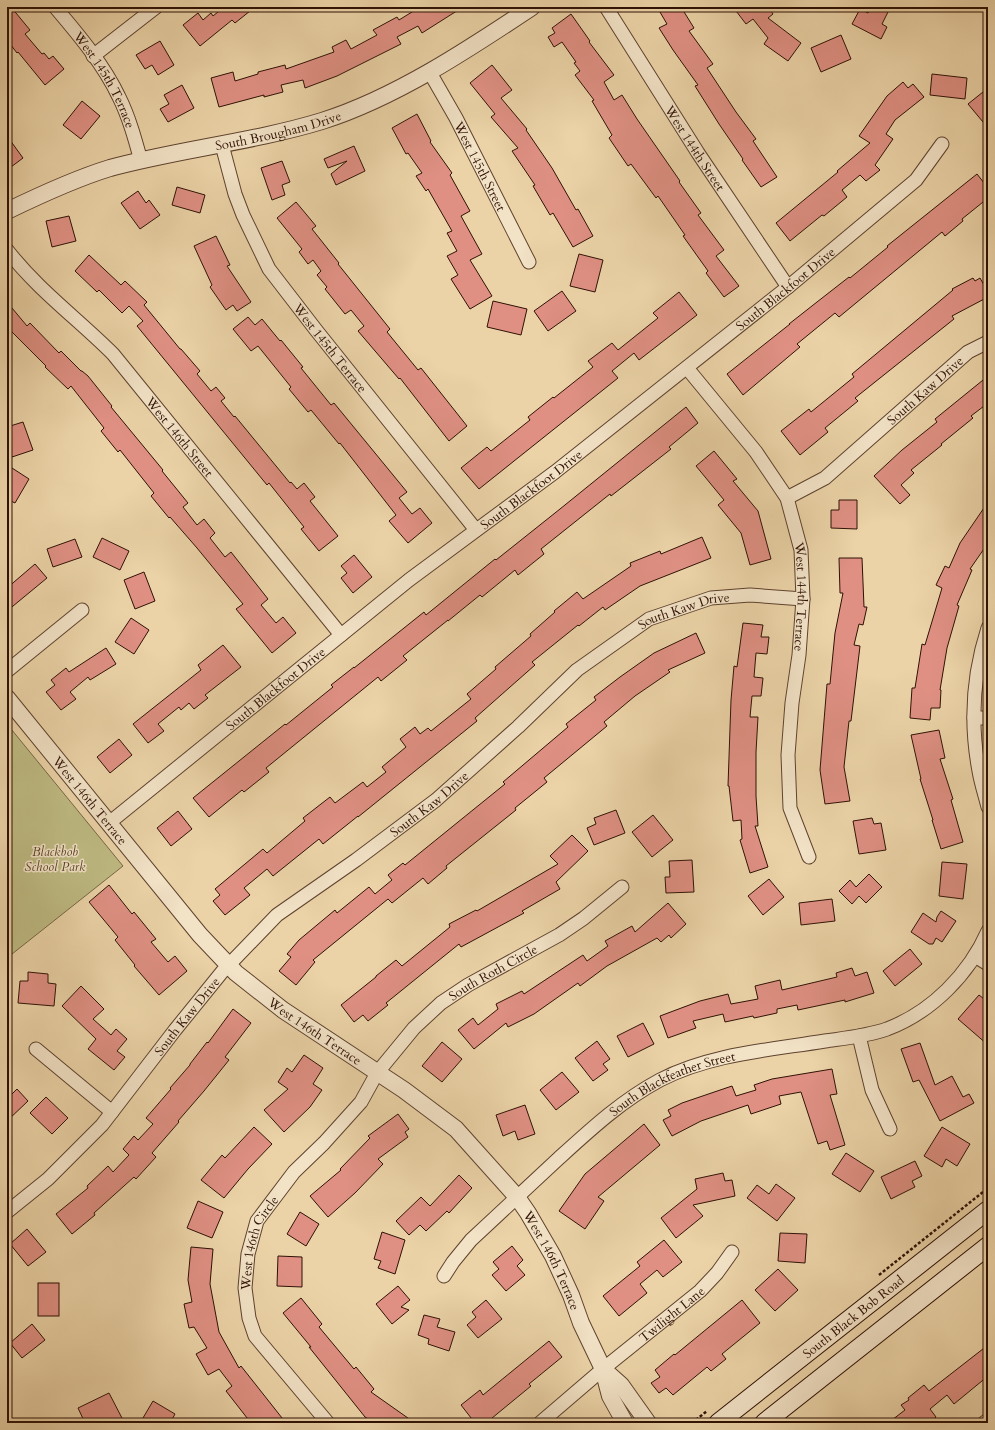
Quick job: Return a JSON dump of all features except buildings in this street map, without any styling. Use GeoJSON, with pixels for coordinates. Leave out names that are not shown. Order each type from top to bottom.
{"type":"FeatureCollection","features":[{"type":"Feature","properties":{"kind":"main road","name":"South Black Bob Road"},"geometry":{"type":"LineString","coordinates":[[718,1423],[988,1210]]}},
{"type":"Feature","properties":{"kind":"main road"},"geometry":{"type":"LineString","coordinates":[[764,1423],[988,1246]]}},
{"type":"Feature","properties":{"kind":"street","name":"West 145th Terrace"},"geometry":{"type":"LineString","coordinates":[[55,7],[93,56],[120,98],[132,129],[141,161]]}},
{"type":"Feature","properties":{"kind":"street"},"geometry":{"type":"LineString","coordinates":[[93,56],[156,7]]}},
{"type":"Feature","properties":{"kind":"street","name":"South Brougham Drive"},"geometry":{"type":"LineString","coordinates":[[7,211],[51,189],[109,169],[282,132],[324,120],[360,107],[389,94],[459,54],[532,7]]}},
{"type":"Feature","properties":{"kind":"street","name":"West 144th Street"},"geometry":{"type":"LineString","coordinates":[[606,7],[698,153],[788,287]]}},
{"type":"Feature","properties":{"kind":"street","name":"West 145th Street"},"geometry":{"type":"LineString","coordinates":[[429,71],[456,118],[530,262]]}},
{"type":"Feature","properties":{"kind":"street","name":"South Blackfoot Drive"},"geometry":{"type":"LineString","coordinates":[[109,823],[408,580],[555,472],[788,287],[916,180],[942,144]]}},
{"type":"Feature","properties":{"kind":"street","name":"West 145th Terrace"},"geometry":{"type":"LineString","coordinates":[[222,145],[235,194],[243,215],[269,269],[476,530]]}},
{"type":"Feature","properties":{"kind":"street","name":"West 146th Street"},"geometry":{"type":"LineString","coordinates":[[7,250],[36,284],[113,354],[341,635]]}},
{"type":"Feature","properties":{"kind":"street","name":"South Kaw Drive"},"geometry":{"type":"LineString","coordinates":[[787,498],[825,478],[968,352],[988,342]]}},
{"type":"Feature","properties":{"kind":"street","name":"West 144th Terrace"},"geometry":{"type":"LineString","coordinates":[[687,368],[756,452],[787,498],[801,550],[803,599],[799,655],[792,703],[788,755],[790,808],[809,857]]}},
{"type":"Feature","properties":{"kind":"street","name":"South Kaw Drive"},"geometry":{"type":"LineString","coordinates":[[7,1212],[48,1179],[102,1125],[175,1030],[229,965],[278,915],[356,860],[436,800],[518,727],[577,670],[649,619],[711,598],[750,595],[803,599]]}},
{"type":"Feature","properties":{"kind":"street"},"geometry":{"type":"LineString","coordinates":[[7,671],[82,610]]}},
{"type":"Feature","properties":{"kind":"street"},"geometry":{"type":"LineString","coordinates":[[988,628],[978,669],[974,718],[979,772],[988,807]]}},
{"type":"Feature","properties":{"kind":"street","name":"West 146th Terrace"},"geometry":{"type":"LineString","coordinates":[[7,698],[200,935],[236,973],[283,1010],[404,1090],[456,1129],[517,1197],[553,1256],[572,1295],[584,1329],[603,1369],[610,1396],[625,1423]]}},
{"type":"Feature","properties":{"kind":"street"},"geometry":{"type":"LineString","coordinates":[[974,718],[988,718]]}},
{"type":"Feature","properties":{"kind":"street","name":"South Roth Circle"},"geometry":{"type":"LineString","coordinates":[[377,1073],[414,1028],[442,1003],[468,985],[559,935],[584,918],[622,887]]}},
{"type":"Feature","properties":{"kind":"street","name":"South Blackfeather Street"},"geometry":{"type":"LineString","coordinates":[[444,1276],[470,1240],[596,1124],[619,1105],[661,1079],[685,1069],[746,1053],[859,1036],[886,1029],[901,1023],[937,999],[958,979],[975,956],[988,931]]}},
{"type":"Feature","properties":{"kind":"street"},"geometry":{"type":"LineString","coordinates":[[975,956],[988,964]]}},
{"type":"Feature","properties":{"kind":"street"},"geometry":{"type":"LineString","coordinates":[[859,1036],[872,1090],[890,1129]]}},
{"type":"Feature","properties":{"kind":"street"},"geometry":{"type":"LineString","coordinates":[[36,1049],[112,1112]]}},
{"type":"Feature","properties":{"kind":"street","name":"West 146th Circle"},"geometry":{"type":"LineString","coordinates":[[328,1423],[255,1336],[249,1318],[244,1288],[248,1254],[257,1220],[294,1172],[324,1143],[361,1102],[377,1073]]}},
{"type":"Feature","properties":{"kind":"street","name":"Twilight Lane"},"geometry":{"type":"LineString","coordinates":[[603,1369],[700,1291],[717,1273],[732,1252]]}},
{"type":"Feature","properties":{"kind":"street"},"geometry":{"type":"LineString","coordinates":[[540,1423],[603,1369]]}},
{"type":"Feature","properties":{"kind":"street","name":"West 146th Terrace"},"geometry":{"type":"LineString","coordinates":[[603,1369],[621,1385],[648,1423]]}},
{"type":"Feature","properties":{"kind":"street"},"geometry":{"type":"LineString","coordinates":[[984,1423],[988,1420]]}},
{"type":"Feature","properties":{"kind":"green space","name":"Blackbob School Park"},"geometry":{"type":"Polygon","coordinates":[[[7,724],[123,866],[7,958],[7,724]]]}}]}
